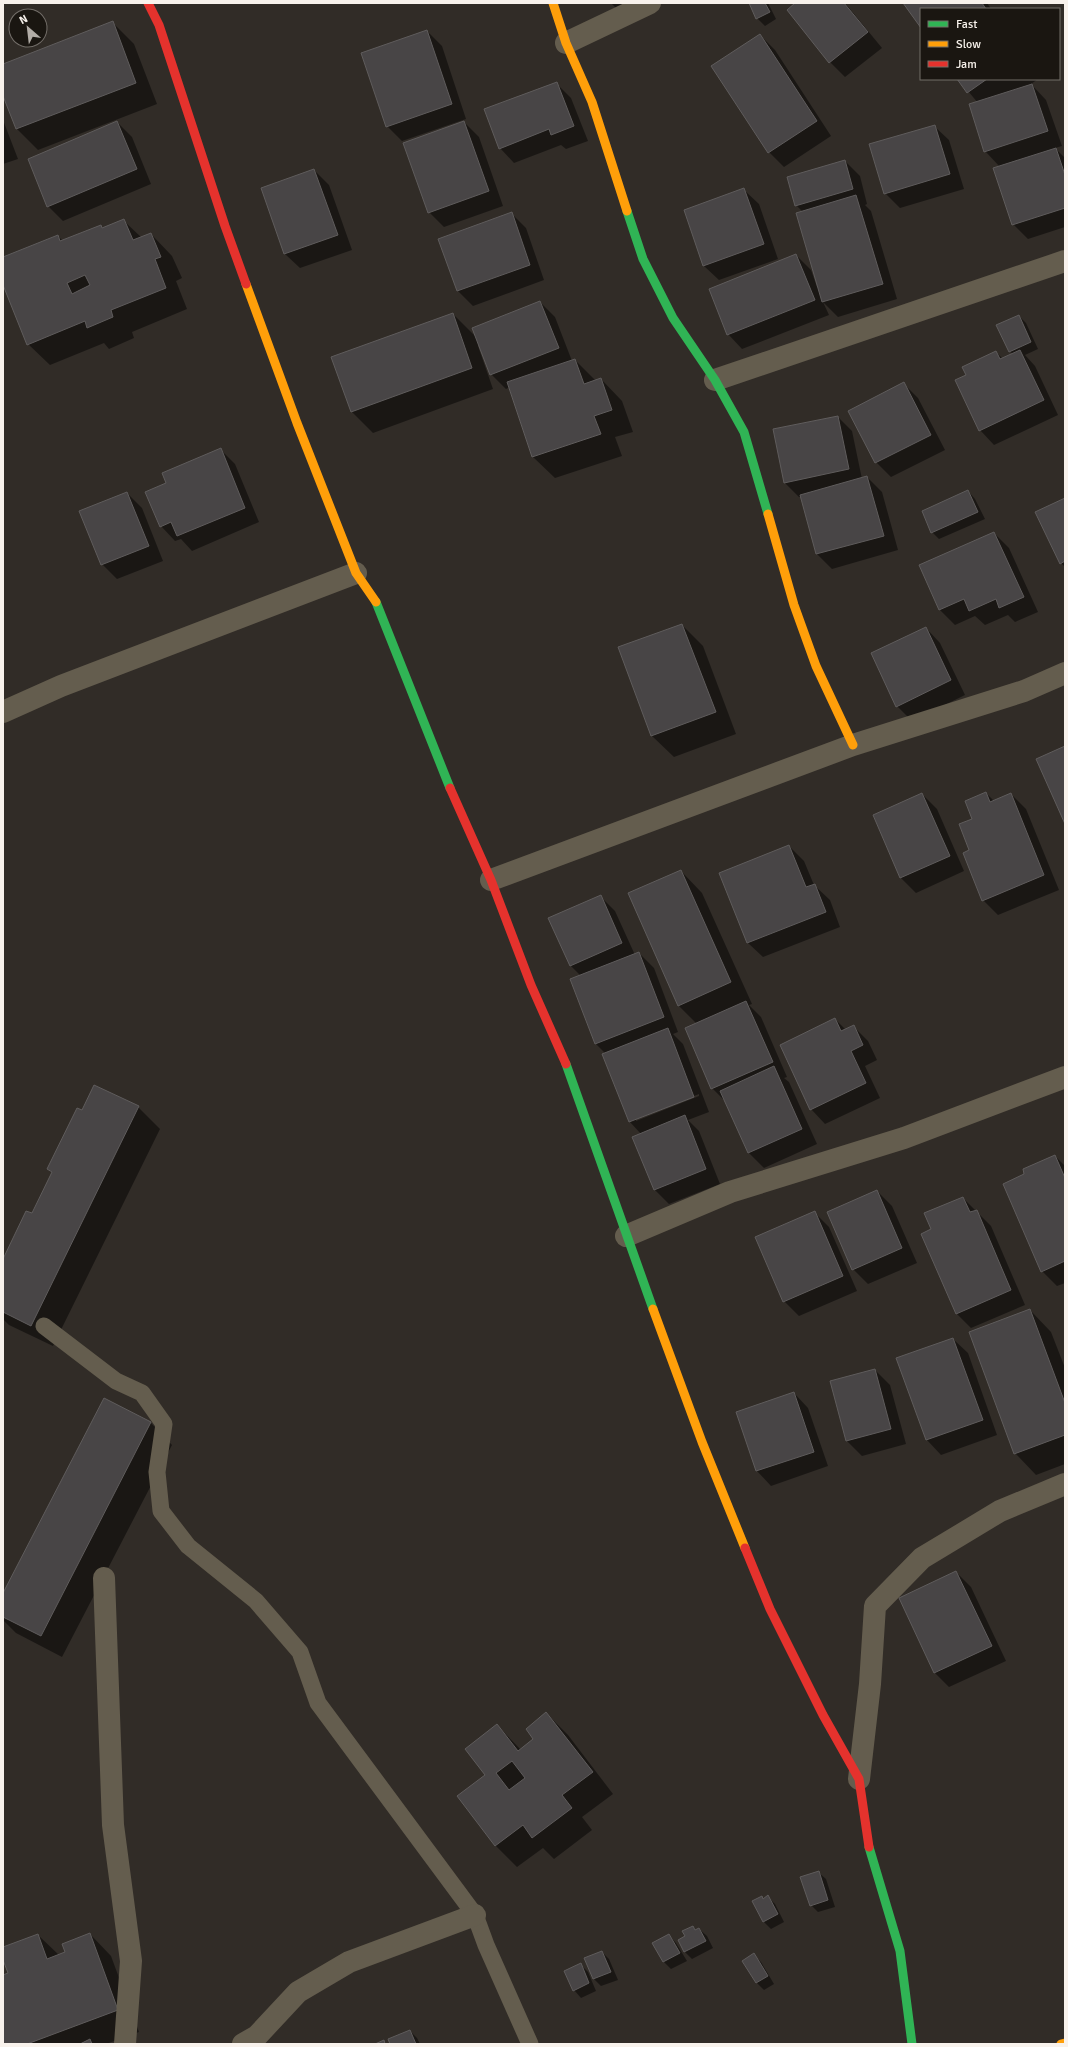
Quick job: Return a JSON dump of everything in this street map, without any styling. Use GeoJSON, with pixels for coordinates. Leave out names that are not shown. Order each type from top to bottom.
{"type":"FeatureCollection","features":[{"type":"Feature","properties":{"kind":"street"},"geometry":{"type":"LineString","coordinates":[[148,3],[158,24],[225,226],[297,423],[356,573],[377,604],[448,784],[491,880],[531,985],[573,1080],[626,1236],[702,1442],[770,1609],[823,1715],[859,1779]]}},
{"type":"Feature","properties":{"kind":"street"},"geometry":{"type":"LineString","coordinates":[[553,3],[566,43],[592,102],[614,175],[643,259],[673,318],[715,380],[744,432],[794,605],[816,666],[853,745]]}},
{"type":"Feature","properties":{"kind":"street"},"geometry":{"type":"LineString","coordinates":[[566,43],[650,3]]}},
{"type":"Feature","properties":{"kind":"street"},"geometry":{"type":"LineString","coordinates":[[715,380],[1065,261]]}},
{"type":"Feature","properties":{"kind":"street"},"geometry":{"type":"LineString","coordinates":[[3,712],[61,686],[356,573]]}},
{"type":"Feature","properties":{"kind":"street"},"geometry":{"type":"LineString","coordinates":[[491,880],[853,745],[1024,691],[1065,673]]}},
{"type":"Feature","properties":{"kind":"street"},"geometry":{"type":"LineString","coordinates":[[626,1236],[730,1192],[904,1138],[1065,1077]]}},
{"type":"Feature","properties":{"kind":"street"},"geometry":{"type":"LineString","coordinates":[[912,2044],[900,1951],[870,1852],[859,1779],[870,1684],[876,1606],[922,1558],[1000,1511],[1065,1484]]}},
{"type":"Feature","properties":{"kind":"street"},"geometry":{"type":"LineString","coordinates":[[104,1578],[113,1825],[131,1961],[125,2044]]}},
{"type":"Feature","properties":{"kind":"street"},"geometry":{"type":"LineString","coordinates":[[243,2044],[257,2036],[298,1992],[348,1962],[475,1915]]}},
{"type":"Feature","properties":{"kind":"street"},"geometry":{"type":"LineString","coordinates":[[1061,2044],[1065,2043]]}},
{"type":"Feature","properties":{"kind":"lane"},"geometry":{"type":"LineString","coordinates":[[44,1326],[116,1381],[142,1393],[164,1424],[157,1472],[161,1511],[188,1546],[256,1600],[300,1652],[318,1703],[475,1915],[486,1945],[530,2044]]}},
{"type":"Feature","properties":{"kind":"building"},"geometry":{"type":"Polygon","coordinates":[[[749,3],[765,3],[770,12],[756,19],[749,3]]]}},
{"type":"Feature","properties":{"kind":"building"},"geometry":{"type":"Polygon","coordinates":[[[795,3],[844,3],[868,32],[829,63],[787,10],[795,3]]]}},
{"type":"Feature","properties":{"kind":"building"},"geometry":{"type":"Polygon","coordinates":[[[903,3],[982,3],[985,8],[920,8],[920,27],[903,3]]]}},
{"type":"Feature","properties":{"kind":"building"},"geometry":{"type":"Polygon","coordinates":[[[113,21],[136,83],[16,129],[3,96],[3,64],[44,48],[48,48],[48,46],[113,21]]]}},
{"type":"Feature","properties":{"kind":"building"},"geometry":{"type":"Polygon","coordinates":[[[427,30],[452,104],[386,127],[361,53],[427,30]]]}},
{"type":"Feature","properties":{"kind":"building"},"geometry":{"type":"Polygon","coordinates":[[[760,34],[817,121],[768,153],[711,66],[760,34]]]}},
{"type":"Feature","properties":{"kind":"building"},"geometry":{"type":"Polygon","coordinates":[[[958,80],[986,80],[967,93],[958,80]]]}},
{"type":"Feature","properties":{"kind":"building"},"geometry":{"type":"Polygon","coordinates":[[[557,82],[574,126],[551,135],[549,129],[499,149],[484,109],[557,82]]]}},
{"type":"Feature","properties":{"kind":"building"},"geometry":{"type":"Polygon","coordinates":[[[1032,84],[1048,131],[984,152],[969,104],[1032,84]]]}},
{"type":"Feature","properties":{"kind":"building"},"geometry":{"type":"Polygon","coordinates":[[[117,121],[137,169],[47,207],[28,159],[117,121]]]}},
{"type":"Feature","properties":{"kind":"building"},"geometry":{"type":"Polygon","coordinates":[[[464,121],[489,191],[428,213],[403,143],[464,121]]]}},
{"type":"Feature","properties":{"kind":"building"},"geometry":{"type":"Polygon","coordinates":[[[935,125],[950,174],[884,194],[869,144],[935,125]]]}},
{"type":"Feature","properties":{"kind":"building"},"geometry":{"type":"Polygon","coordinates":[[[1056,148],[1065,175],[1065,208],[1012,225],[993,168],[1056,148]]]}},
{"type":"Feature","properties":{"kind":"building"},"geometry":{"type":"Polygon","coordinates":[[[845,160],[853,189],[795,206],[787,177],[845,160]]]}},
{"type":"Feature","properties":{"kind":"building"},"geometry":{"type":"Polygon","coordinates":[[[314,169],[338,235],[284,254],[261,188],[314,169]]]}},
{"type":"Feature","properties":{"kind":"building"},"geometry":{"type":"Polygon","coordinates":[[[744,188],[764,244],[703,266],[684,210],[744,188]]]}},
{"type":"Feature","properties":{"kind":"building"},"geometry":{"type":"Polygon","coordinates":[[[856,195],[883,284],[822,302],[796,213],[856,195]]]}},
{"type":"Feature","properties":{"kind":"building"},"geometry":{"type":"Polygon","coordinates":[[[512,212],[530,265],[457,291],[438,239],[512,212]]]}},
{"type":"Feature","properties":{"kind":"building"},"geometry":{"type":"Polygon","coordinates":[[[124,219],[133,240],[151,233],[161,257],[155,259],[166,288],[111,310],[113,317],[87,328],[85,321],[27,345],[3,285],[3,257],[58,235],[60,241],[101,225],[102,228],[124,219]],[[85,275],[67,283],[72,294],[90,285],[85,275]]]}},
{"type":"Feature","properties":{"kind":"building"},"geometry":{"type":"Polygon","coordinates":[[[796,254],[815,300],[727,335],[709,289],[796,254]]]}},
{"type":"Feature","properties":{"kind":"building"},"geometry":{"type":"Polygon","coordinates":[[[540,301],[559,348],[490,375],[472,328],[540,301]]]}},
{"type":"Feature","properties":{"kind":"building"},"geometry":{"type":"Polygon","coordinates":[[[453,313],[472,368],[351,412],[331,357],[453,313]]]}},
{"type":"Feature","properties":{"kind":"building"},"geometry":{"type":"Polygon","coordinates":[[[1019,315],[1031,342],[1009,352],[996,325],[1019,315]]]}},
{"type":"Feature","properties":{"kind":"building"},"geometry":{"type":"Polygon","coordinates":[[[1020,350],[1044,400],[979,431],[955,380],[966,375],[962,367],[996,351],[1000,359],[1020,350]]]}},
{"type":"Feature","properties":{"kind":"building"},"geometry":{"type":"Polygon","coordinates":[[[575,359],[584,384],[601,378],[612,410],[594,416],[601,434],[532,457],[507,382],[575,359]]]}},
{"type":"Feature","properties":{"kind":"building"},"geometry":{"type":"Polygon","coordinates":[[[904,382],[931,435],[875,463],[848,411],[904,382]]]}},
{"type":"Feature","properties":{"kind":"building"},"geometry":{"type":"Polygon","coordinates":[[[838,416],[849,469],[784,483],[773,429],[838,416]]]}},
{"type":"Feature","properties":{"kind":"building"},"geometry":{"type":"Polygon","coordinates":[[[221,448],[245,508],[177,536],[171,522],[160,527],[145,492],[166,483],[162,473],[221,448]]]}},
{"type":"Feature","properties":{"kind":"building"},"geometry":{"type":"Polygon","coordinates":[[[867,476],[884,536],[816,554],[800,495],[867,476]]]}},
{"type":"Feature","properties":{"kind":"building"},"geometry":{"type":"Polygon","coordinates":[[[968,490],[978,512],[931,533],[922,511],[968,490]]]}},
{"type":"Feature","properties":{"kind":"building"},"geometry":{"type":"Polygon","coordinates":[[[127,492],[149,546],[101,565],[79,511],[127,492]]]}},
{"type":"Feature","properties":{"kind":"building"},"geometry":{"type":"Polygon","coordinates":[[[1065,498],[1065,561],[1060,564],[1035,512],[1065,498]]]}},
{"type":"Feature","properties":{"kind":"building"},"geometry":{"type":"Polygon","coordinates":[[[994,532],[1024,597],[999,608],[996,599],[969,611],[964,599],[939,610],[919,565],[994,532]]]}},
{"type":"Feature","properties":{"kind":"building"},"geometry":{"type":"Polygon","coordinates":[[[682,624],[716,712],[651,736],[618,647],[682,624]]]}},
{"type":"Feature","properties":{"kind":"building"},"geometry":{"type":"Polygon","coordinates":[[[926,627],[951,680],[896,707],[871,653],[926,627]]]}},
{"type":"Feature","properties":{"kind":"building"},"geometry":{"type":"Polygon","coordinates":[[[1065,746],[1065,824],[1036,759],[1065,746]]]}},
{"type":"Feature","properties":{"kind":"building"},"geometry":{"type":"Polygon","coordinates":[[[986,792],[990,802],[1011,793],[1044,875],[982,901],[963,853],[969,850],[959,824],[972,819],[965,801],[986,792]]]}},
{"type":"Feature","properties":{"kind":"building"},"geometry":{"type":"Polygon","coordinates":[[[922,793],[950,856],[900,878],[873,815],[922,793]]]}},
{"type":"Feature","properties":{"kind":"building"},"geometry":{"type":"Polygon","coordinates":[[[789,845],[806,887],[815,884],[826,912],[747,943],[719,873],[789,845]]]}},
{"type":"Feature","properties":{"kind":"building"},"geometry":{"type":"Polygon","coordinates":[[[681,870],[731,982],[678,1006],[628,893],[681,870]]]}},
{"type":"Feature","properties":{"kind":"building"},"geometry":{"type":"Polygon","coordinates":[[[601,895],[622,943],[570,966],[548,918],[601,895]]]}},
{"type":"Feature","properties":{"kind":"building"},"geometry":{"type":"Polygon","coordinates":[[[639,952],[664,1017],[595,1044],[570,979],[639,952]]]}},
{"type":"Feature","properties":{"kind":"building"},"geometry":{"type":"Polygon","coordinates":[[[746,1001],[773,1062],[711,1089],[685,1028],[746,1001]]]}},
{"type":"Feature","properties":{"kind":"building"},"geometry":{"type":"Polygon","coordinates":[[[835,1018],[841,1031],[854,1025],[863,1045],[851,1051],[866,1083],[810,1110],[780,1045],[835,1018]]]}},
{"type":"Feature","properties":{"kind":"building"},"geometry":{"type":"Polygon","coordinates":[[[668,1028],[694,1097],[629,1122],[602,1054],[668,1028]]]}},
{"type":"Feature","properties":{"kind":"building"},"geometry":{"type":"Polygon","coordinates":[[[774,1066],[802,1129],[748,1153],[720,1091],[774,1066]]]}},
{"type":"Feature","properties":{"kind":"building"},"geometry":{"type":"Polygon","coordinates":[[[94,1085],[139,1106],[31,1326],[3,1312],[3,1259],[26,1211],[32,1213],[52,1172],[47,1169],[77,1108],[82,1110],[94,1085]]]}},
{"type":"Feature","properties":{"kind":"building"},"geometry":{"type":"Polygon","coordinates":[[[685,1115],[706,1169],[654,1190],[632,1137],[685,1115]]]}},
{"type":"Feature","properties":{"kind":"building"},"geometry":{"type":"Polygon","coordinates":[[[1055,1155],[1065,1178],[1065,1261],[1041,1272],[1003,1184],[1024,1174],[1023,1169],[1055,1155]]]}},
{"type":"Feature","properties":{"kind":"building"},"geometry":{"type":"Polygon","coordinates":[[[877,1190],[902,1248],[852,1270],[827,1212],[877,1190]]]}},
{"type":"Feature","properties":{"kind":"building"},"geometry":{"type":"Polygon","coordinates":[[[963,1197],[970,1212],[977,1210],[1011,1290],[956,1314],[921,1234],[931,1229],[924,1213],[963,1197]]]}},
{"type":"Feature","properties":{"kind":"building"},"geometry":{"type":"Polygon","coordinates":[[[815,1211],[843,1276],[783,1302],[755,1237],[815,1211]]]}},
{"type":"Feature","properties":{"kind":"building"},"geometry":{"type":"Polygon","coordinates":[[[1030,1309],[1065,1403],[1065,1435],[1014,1454],[969,1332],[1030,1309]]]}},
{"type":"Feature","properties":{"kind":"building"},"geometry":{"type":"Polygon","coordinates":[[[953,1338],[983,1420],[926,1440],[896,1358],[953,1338]]]}},
{"type":"Feature","properties":{"kind":"building"},"geometry":{"type":"Polygon","coordinates":[[[875,1369],[891,1429],[846,1441],[830,1381],[875,1369]]]}},
{"type":"Feature","properties":{"kind":"building"},"geometry":{"type":"Polygon","coordinates":[[[794,1392],[814,1452],[756,1471],[736,1412],[794,1392]]]}},
{"type":"Feature","properties":{"kind":"building"},"geometry":{"type":"Polygon","coordinates":[[[104,1398],[151,1422],[41,1636],[3,1617],[3,1593],[104,1398]]]}},
{"type":"Feature","properties":{"kind":"building"},"geometry":{"type":"Polygon","coordinates":[[[956,1571],[992,1646],[934,1673],[899,1598],[956,1571]]]}},
{"type":"Feature","properties":{"kind":"building"},"geometry":{"type":"Polygon","coordinates":[[[546,1712],[593,1772],[562,1795],[572,1808],[532,1838],[523,1825],[495,1846],[457,1796],[485,1775],[465,1749],[497,1724],[518,1751],[533,1739],[526,1729],[546,1712]],[[512,1761],[496,1773],[509,1790],[525,1778],[512,1761]]]}},
{"type":"Feature","properties":{"kind":"building"},"geometry":{"type":"Polygon","coordinates":[[[819,1871],[828,1900],[810,1906],[800,1877],[819,1871]]]}},
{"type":"Feature","properties":{"kind":"building"},"geometry":{"type":"Polygon","coordinates":[[[768,1895],[778,1914],[763,1922],[752,1901],[762,1896],[763,1899],[768,1895]]]}},
{"type":"Feature","properties":{"kind":"building"},"geometry":{"type":"Polygon","coordinates":[[[693,1926],[695,1930],[699,1928],[706,1941],[684,1952],[678,1940],[685,1936],[682,1931],[693,1926]]]}},
{"type":"Feature","properties":{"kind":"building"},"geometry":{"type":"Polygon","coordinates":[[[90,1933],[118,2010],[27,2044],[3,2044],[3,1975],[8,1973],[3,1960],[3,1947],[38,1934],[47,1959],[65,1952],[62,1944],[90,1933]]]}},
{"type":"Feature","properties":{"kind":"building"},"geometry":{"type":"Polygon","coordinates":[[[669,1934],[680,1953],[663,1962],[652,1943],[669,1934]]]}},
{"type":"Feature","properties":{"kind":"building"},"geometry":{"type":"Polygon","coordinates":[[[602,1951],[611,1972],[593,1979],[584,1958],[602,1951]]]}},
{"type":"Feature","properties":{"kind":"building"},"geometry":{"type":"Polygon","coordinates":[[[754,1953],[768,1976],[756,1983],[742,1961],[754,1953]]]}},
{"type":"Feature","properties":{"kind":"building"},"geometry":{"type":"Polygon","coordinates":[[[581,1963],[589,1983],[573,1991],[564,1971],[581,1963]]]}},
{"type":"Feature","properties":{"kind":"building"},"geometry":{"type":"Polygon","coordinates":[[[410,2030],[416,2044],[390,2044],[388,2039],[410,2030]]]}},
{"type":"Feature","properties":{"kind":"building"},"geometry":{"type":"Polygon","coordinates":[[[90,2039],[92,2044],[80,2044],[90,2039]]]}},
{"type":"Feature","properties":{"kind":"building"},"geometry":{"type":"Polygon","coordinates":[[[384,2040],[385,2044],[375,2044],[384,2040]]]}},
{"type":"Feature","properties":{"kind":"traffic: fast"},"geometry":{"type":"LineString","coordinates":[[627,211],[643,259],[673,318],[715,380],[744,432],[768,514]]}},
{"type":"Feature","properties":{"kind":"traffic: fast"},"geometry":{"type":"LineString","coordinates":[[376,602],[450,788]]}},
{"type":"Feature","properties":{"kind":"traffic: fast"},"geometry":{"type":"LineString","coordinates":[[566,1064],[653,1309]]}},
{"type":"Feature","properties":{"kind":"traffic: fast"},"geometry":{"type":"LineString","coordinates":[[869,1847],[900,1951],[912,2044]]}},
{"type":"Feature","properties":{"kind":"traffic: slow"},"geometry":{"type":"LineString","coordinates":[[553,3],[566,43],[592,102],[627,211]]}},
{"type":"Feature","properties":{"kind":"traffic: slow"},"geometry":{"type":"LineString","coordinates":[[246,284],[297,423],[356,573],[376,602]]}},
{"type":"Feature","properties":{"kind":"traffic: slow"},"geometry":{"type":"LineString","coordinates":[[768,514],[794,605],[816,666],[853,745]]}},
{"type":"Feature","properties":{"kind":"traffic: slow"},"geometry":{"type":"LineString","coordinates":[[653,1309],[702,1442],[745,1548]]}},
{"type":"Feature","properties":{"kind":"traffic: slow"},"geometry":{"type":"LineString","coordinates":[[1061,2044],[1065,2043]]}},
{"type":"Feature","properties":{"kind":"traffic: jam"},"geometry":{"type":"LineString","coordinates":[[148,3],[159,25],[225,226],[246,284]]}},
{"type":"Feature","properties":{"kind":"traffic: jam"},"geometry":{"type":"LineString","coordinates":[[450,788],[491,880],[531,985],[566,1064]]}},
{"type":"Feature","properties":{"kind":"traffic: jam"},"geometry":{"type":"LineString","coordinates":[[745,1548],[770,1609],[823,1715],[859,1779],[869,1847]]}}]}
